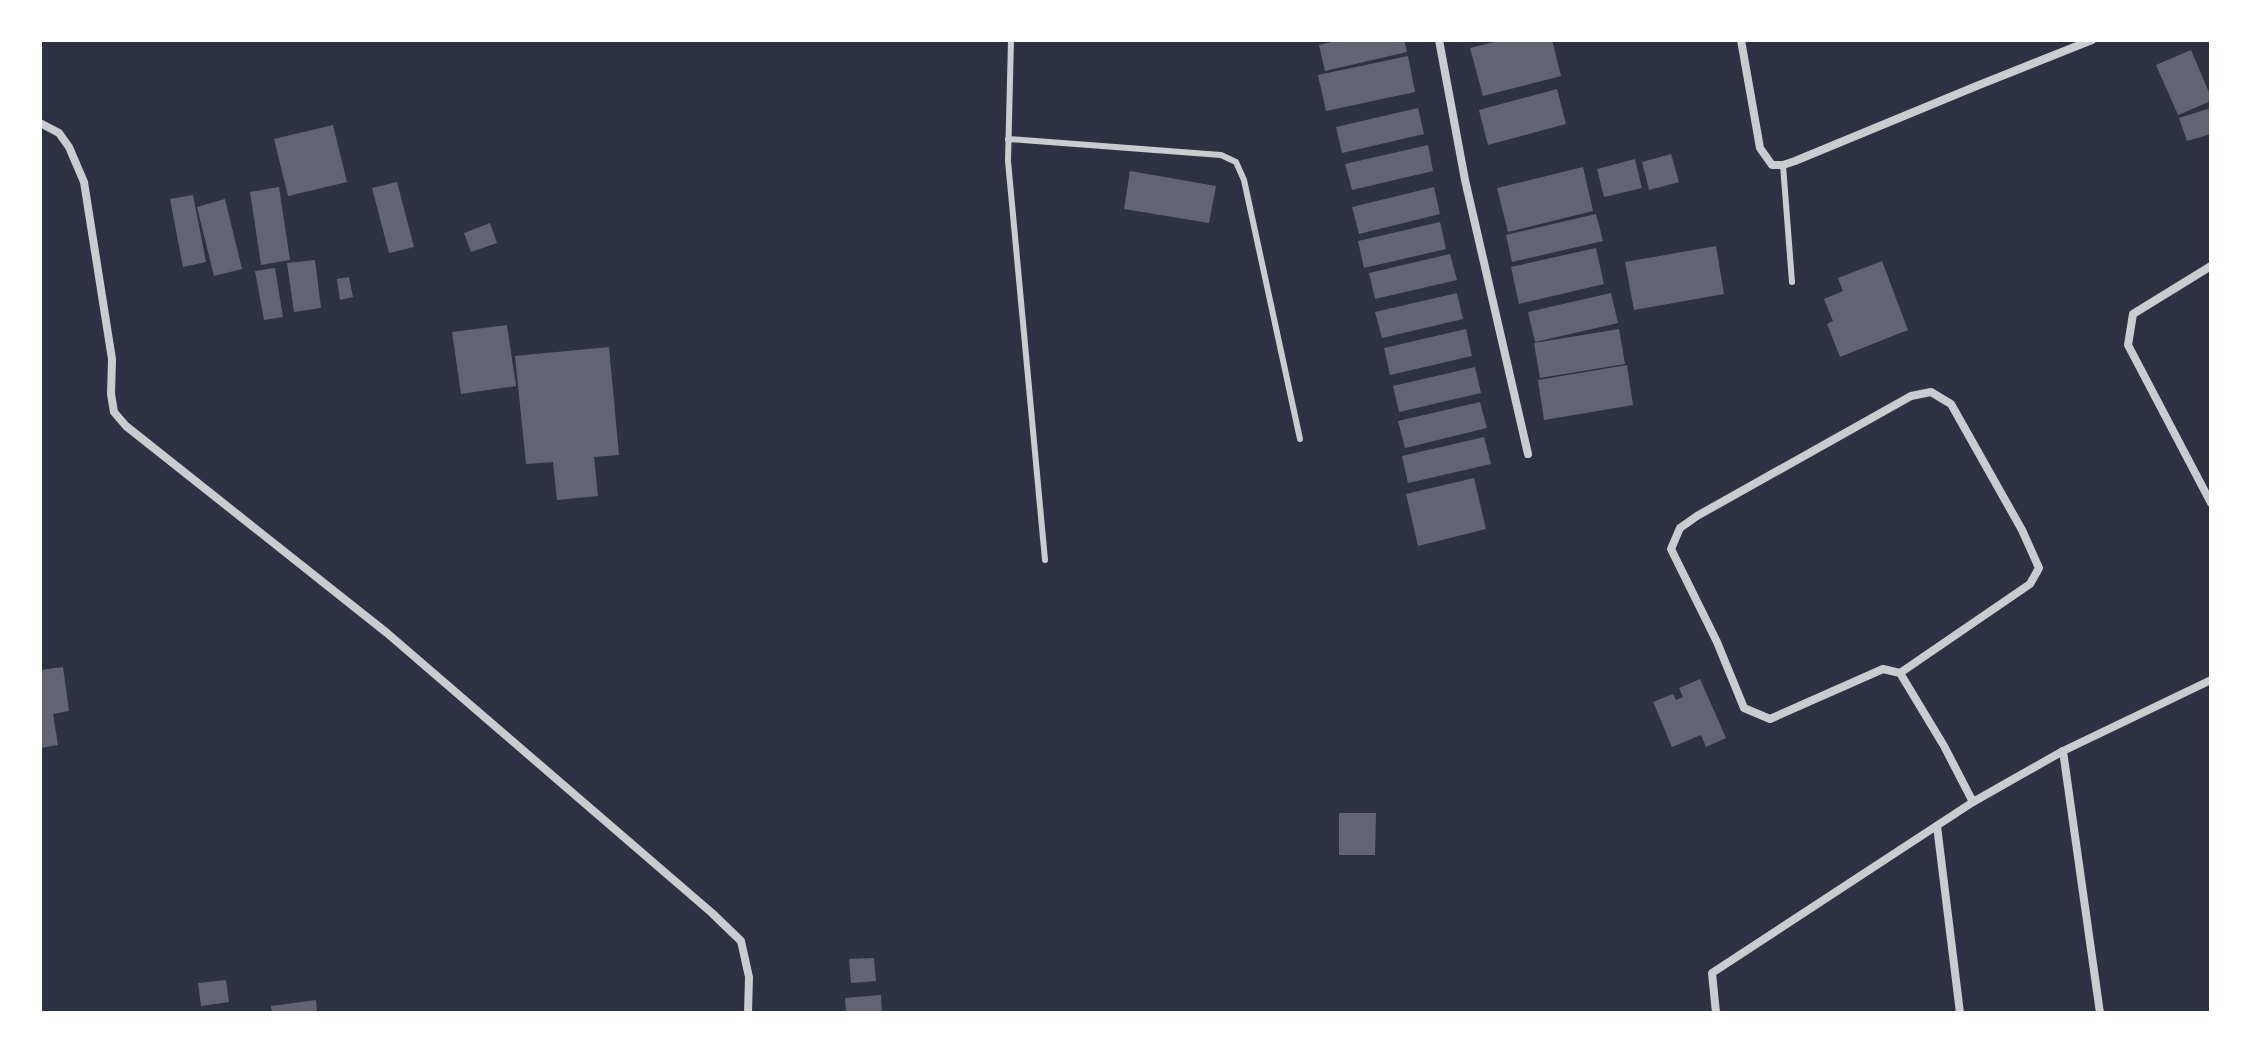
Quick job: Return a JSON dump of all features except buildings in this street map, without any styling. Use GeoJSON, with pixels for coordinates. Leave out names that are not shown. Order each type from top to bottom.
{"type":"FeatureCollection","features":[{"type":"Feature","properties":{"kind":"street"},"geometry":{"type":"LineString","coordinates":[[1439,40],[1465,180],[1528,454]]}},
{"type":"Feature","properties":{"kind":"street"},"geometry":{"type":"LineString","coordinates":[[1741,40],[1760,148],[1772,165],[1783,165],[2092,40]]}},
{"type":"Feature","properties":{"kind":"street"},"geometry":{"type":"LineString","coordinates":[[40,123],[59,133],[69,147],[84,182],[112,359],[114,412],[126,426],[387,633],[712,913],[741,941],[749,977],[748,1013]]}},
{"type":"Feature","properties":{"kind":"street"},"geometry":{"type":"LineString","coordinates":[[2211,266],[2133,314],[2128,345],[2211,503]]}},
{"type":"Feature","properties":{"kind":"street"},"geometry":{"type":"LineString","coordinates":[[1900,673],[2030,584],[2039,568],[2022,530],[1951,404],[1931,392],[1911,396],[1697,516],[1680,528],[1671,549],[1717,642],[1744,708],[1770,719],[1883,669],[1900,673],[1973,802]]}},
{"type":"Feature","properties":{"kind":"street"},"geometry":{"type":"LineString","coordinates":[[1716,1013],[1712,973],[1973,802],[2063,751],[2211,680]]}},
{"type":"Feature","properties":{"kind":"street"},"geometry":{"type":"LineString","coordinates":[[2063,751],[2100,1013]]}},
{"type":"Feature","properties":{"kind":"street"},"geometry":{"type":"LineString","coordinates":[[1937,826],[1960,1013]]}},
{"type":"Feature","properties":{"kind":"lane"},"geometry":{"type":"LineString","coordinates":[[1011,40],[1008,161],[1045,560]]}},
{"type":"Feature","properties":{"kind":"lane"},"geometry":{"type":"LineString","coordinates":[[1008,139],[1221,155],[1236,162],[1244,180],[1300,439]]}},
{"type":"Feature","properties":{"kind":"lane"},"geometry":{"type":"LineString","coordinates":[[1783,165],[1792,282]]}}]}
